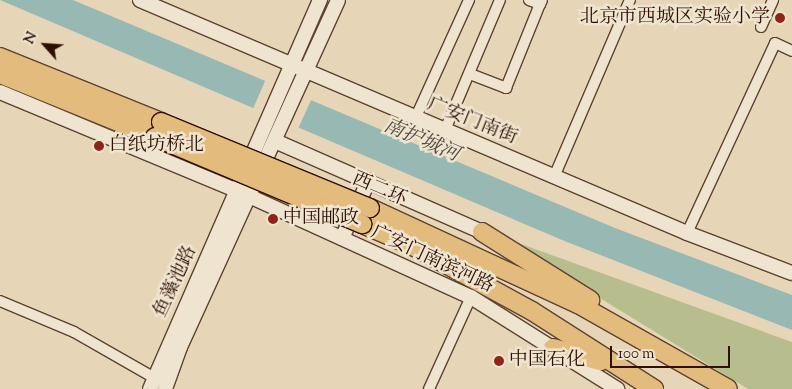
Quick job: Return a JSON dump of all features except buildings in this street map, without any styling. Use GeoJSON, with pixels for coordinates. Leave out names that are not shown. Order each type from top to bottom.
{"type":"FeatureCollection","features":[{"type":"Feature","properties":{"kind":"highway","name":"西二环"},"geometry":{"type":"LineString","coordinates":[[0,57],[158,129],[366,216],[527,278],[632,332],[728,389]]}},
{"type":"Feature","properties":{"kind":"highway","name":"西二环"},"geometry":{"type":"LineString","coordinates":[[0,74],[252,160],[366,216],[411,245],[492,288],[654,389]]}},
{"type":"Feature","properties":{"kind":"highway"},"geometry":{"type":"LineString","coordinates":[[482,232],[557,277],[632,332]]}},
{"type":"Feature","properties":{"kind":"highway"},"geometry":{"type":"LineString","coordinates":[[553,348],[615,365]]}},
{"type":"Feature","properties":{"kind":"street"},"geometry":{"type":"LineString","coordinates":[[243,194],[274,132],[299,71],[320,0]]}},
{"type":"Feature","properties":{"kind":"street"},"geometry":{"type":"LineString","coordinates":[[299,71],[338,0]]}},
{"type":"Feature","properties":{"kind":"street"},"geometry":{"type":"LineString","coordinates":[[416,116],[470,0]]}},
{"type":"Feature","properties":{"kind":"street"},"geometry":{"type":"LineString","coordinates":[[446,127],[500,0]]}},
{"type":"Feature","properties":{"kind":"street"},"geometry":{"type":"LineString","coordinates":[[470,74],[506,88],[541,2],[529,0]]}},
{"type":"Feature","properties":{"kind":"street"},"geometry":{"type":"LineString","coordinates":[[555,174],[630,0]]}},
{"type":"Feature","properties":{"kind":"street"},"geometry":{"type":"LineString","coordinates":[[761,27],[773,0]]}},
{"type":"Feature","properties":{"kind":"street","name":"广安门南街"},"geometry":{"type":"LineString","coordinates":[[150,1],[299,71],[446,127],[792,274]]}},
{"type":"Feature","properties":{"kind":"street"},"geometry":{"type":"LineString","coordinates":[[688,231],[775,43],[792,51]]}},
{"type":"Feature","properties":{"kind":"street","name":"广安门南滨河路"},"geometry":{"type":"LineString","coordinates":[[0,92],[243,194],[471,297],[617,389]]}},
{"type":"Feature","properties":{"kind":"street"},"geometry":{"type":"LineString","coordinates":[[243,194],[252,160],[274,132]]}},
{"type":"Feature","properties":{"kind":"street"},"geometry":{"type":"LineString","coordinates":[[274,132],[369,180],[482,232]]}},
{"type":"Feature","properties":{"kind":"street"},"geometry":{"type":"LineString","coordinates":[[342,238],[369,180]]}},
{"type":"Feature","properties":{"kind":"street","name":"鱼藻池路"},"geometry":{"type":"LineString","coordinates":[[152,383],[243,194]]}},
{"type":"Feature","properties":{"kind":"street","name":"鱼藻池路"},"geometry":{"type":"LineString","coordinates":[[165,389],[180,347],[243,194]]}},
{"type":"Feature","properties":{"kind":"street","name":"广安门南街"},"geometry":{"type":"LineString","coordinates":[[688,231],[792,268]]}},
{"type":"Feature","properties":{"kind":"street"},"geometry":{"type":"LineString","coordinates":[[429,389],[471,297]]}},
{"type":"Feature","properties":{"kind":"street"},"geometry":{"type":"LineString","coordinates":[[0,301],[74,332],[152,383]]}},
{"type":"Feature","properties":{"kind":"green space"},"geometry":{"type":"Polygon","coordinates":[[[499,236],[792,342],[792,389],[748,389],[499,236]]]}},
{"type":"Feature","properties":{"kind":"water"},"geometry":{"type":"Polygon","coordinates":[[[0,0],[73,0],[615,228],[792,295],[792,330],[562,240],[0,0]]]}},
{"type":"Feature","properties":{"kind":"pier"},"geometry":{"type":"Polygon","coordinates":[[[266,79],[312,98],[297,131],[252,111],[266,79]]]}},
{"type":"Feature","properties":{"kind":"place","name":"北京市西城区实验小学"},"geometry":{"type":"Point","coordinates":[780,18]}},
{"type":"Feature","properties":{"kind":"place","name":"白纸坊桥北"},"geometry":{"type":"Point","coordinates":[99,146]}},
{"type":"Feature","properties":{"kind":"place","name":"中国邮政"},"geometry":{"type":"Point","coordinates":[273,219]}},
{"type":"Feature","properties":{"kind":"place","name":"中国石化"},"geometry":{"type":"Point","coordinates":[499,361]}},
{"type":"Feature","properties":{"kind":"water label","name":"南护城河"},"geometry":{"type":"Point","coordinates":[421,141]}}]}
